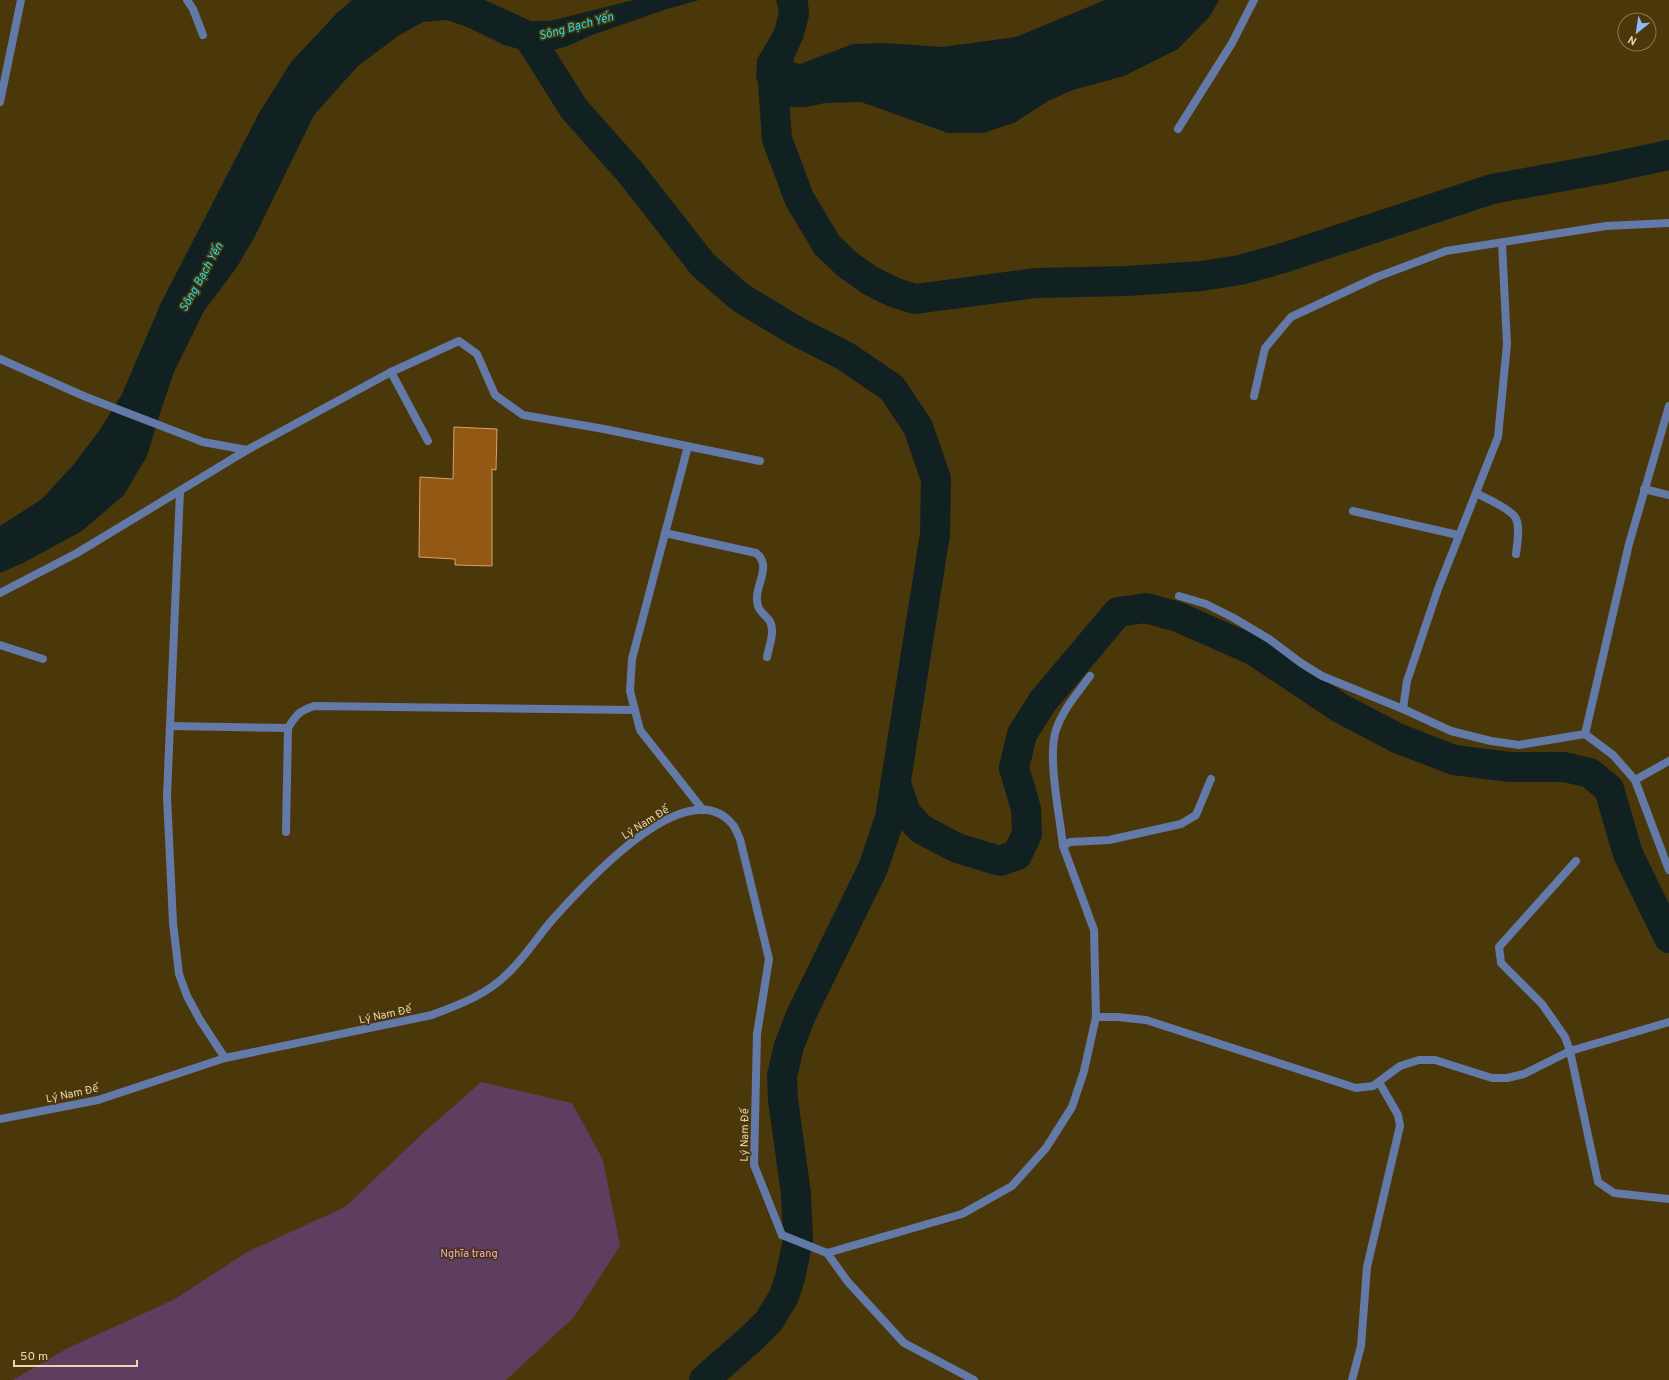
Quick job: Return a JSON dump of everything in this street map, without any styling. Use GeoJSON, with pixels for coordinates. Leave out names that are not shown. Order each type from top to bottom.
{"type":"FeatureCollection","features":[{"type":"Feature","properties":{"kind":"street"},"geometry":{"type":"LineString","coordinates":[[0,102],[1,90],[21,0]]}},
{"type":"Feature","properties":{"kind":"street"},"geometry":{"type":"LineString","coordinates":[[187,0],[193,9],[203,35]]}},
{"type":"Feature","properties":{"kind":"street"},"geometry":{"type":"LineString","coordinates":[[1178,129],[1232,43],[1254,0]]}},
{"type":"Feature","properties":{"kind":"street"},"geometry":{"type":"LineString","coordinates":[[1254,396],[1265,348],[1291,317],[1377,277],[1446,251],[1606,226],[1669,223]]}},
{"type":"Feature","properties":{"kind":"street"},"geometry":{"type":"LineString","coordinates":[[1403,709],[1407,681],[1438,589],[1458,535],[1498,438],[1507,344],[1502,243]]}},
{"type":"Feature","properties":{"kind":"street"},"geometry":{"type":"LineString","coordinates":[[0,593],[77,553],[247,450],[391,372],[459,341],[477,354],[495,395],[523,415],[604,428],[760,460]]}},
{"type":"Feature","properties":{"kind":"street"},"geometry":{"type":"LineString","coordinates":[[0,358],[86,397],[203,442],[247,450]]}},
{"type":"Feature","properties":{"kind":"street"},"geometry":{"type":"LineString","coordinates":[[391,372],[428,441]]}},
{"type":"Feature","properties":{"kind":"street"},"geometry":{"type":"LineString","coordinates":[[1584,734],[1629,544],[1669,406]]}},
{"type":"Feature","properties":{"kind":"street"},"geometry":{"type":"LineString","coordinates":[[688,446],[632,659],[630,691],[640,730],[703,810]]}},
{"type":"Feature","properties":{"kind":"street"},"geometry":{"type":"LineString","coordinates":[[1644,489],[1669,495]]}},
{"type":"Feature","properties":{"kind":"street"},"geometry":{"type":"LineString","coordinates":[[180,491],[167,796],[173,923],[179,974],[187,996],[200,1020],[225,1058]]}},
{"type":"Feature","properties":{"kind":"street"},"geometry":{"type":"LineString","coordinates":[[1476,492],[1504,508],[1515,517],[1518,525],[1516,554]]}},
{"type":"Feature","properties":{"kind":"street"},"geometry":{"type":"LineString","coordinates":[[1353,511],[1458,535]]}},
{"type":"Feature","properties":{"kind":"street"},"geometry":{"type":"LineString","coordinates":[[665,533],[756,553],[762,558],[764,564],[757,592],[758,606],[771,622],[772,630],[767,657]]}},
{"type":"Feature","properties":{"kind":"street"},"geometry":{"type":"LineString","coordinates":[[1179,596],[1206,604],[1232,617],[1269,639],[1301,663],[1322,676],[1403,709],[1451,732],[1519,745],[1584,734],[1613,754],[1634,780],[1669,870]]}},
{"type":"Feature","properties":{"kind":"street"},"geometry":{"type":"LineString","coordinates":[[0,645],[43,659]]}},
{"type":"Feature","properties":{"kind":"street"},"geometry":{"type":"LineString","coordinates":[[974,1380],[904,1343],[848,1282],[827,1253],[962,1214],[1012,1186],[1046,1148],[1072,1107],[1084,1071],[1096,1017],[1094,930],[1063,846],[1052,757],[1055,731],[1066,707],[1090,676]]}},
{"type":"Feature","properties":{"kind":"street"},"geometry":{"type":"LineString","coordinates":[[286,832],[288,728],[296,715],[302,710],[314,706],[635,710]]}},
{"type":"Feature","properties":{"kind":"street"},"geometry":{"type":"LineString","coordinates":[[170,726],[288,728]]}},
{"type":"Feature","properties":{"kind":"street"},"geometry":{"type":"LineString","coordinates":[[1634,780],[1669,762]]}},
{"type":"Feature","properties":{"kind":"street"},"geometry":{"type":"LineString","coordinates":[[1063,846],[1070,842],[1109,840],[1182,824],[1196,815],[1211,779]]}},
{"type":"Feature","properties":{"kind":"street","name":"Lý Nam Đế"},"geometry":{"type":"LineString","coordinates":[[0,1119],[98,1100],[225,1058],[432,1015],[462,1004],[490,989],[507,975],[552,920],[615,855],[668,818],[685,812],[703,810],[723,817],[733,825],[740,839],[769,959],[757,1034],[754,1165],[782,1235],[827,1253]]}},
{"type":"Feature","properties":{"kind":"street"},"geometry":{"type":"LineString","coordinates":[[1576,861],[1509,934],[1499,947],[1501,963],[1542,1004],[1565,1037],[1570,1051],[1598,1182],[1614,1193],[1669,1199]]}},
{"type":"Feature","properties":{"kind":"street"},"geometry":{"type":"LineString","coordinates":[[1096,1017],[1117,1017],[1146,1020],[1356,1088],[1373,1086],[1400,1066],[1419,1060],[1435,1060],[1492,1078],[1507,1078],[1524,1074],[1570,1051],[1669,1022]]}},
{"type":"Feature","properties":{"kind":"street"},"geometry":{"type":"LineString","coordinates":[[1352,1380],[1361,1346],[1367,1267],[1400,1126],[1398,1115],[1379,1082]]}},
{"type":"Feature","properties":{"kind":"green space","name":"Nghĩa trang"},"geometry":{"type":"Polygon","coordinates":[[[481,1082],[572,1103],[603,1160],[620,1246],[574,1317],[506,1380],[13,1380],[66,1349],[175,1299],[247,1252],[345,1207],[421,1135],[481,1082]]]}},
{"type":"Feature","properties":{"kind":"water","name":"Sông Bạch Yến"},"geometry":{"type":"Polygon","coordinates":[[[352,0],[485,0],[531,21],[550,21],[634,0],[699,0],[667,9],[592,35],[568,46],[553,50],[529,52],[504,45],[467,27],[447,20],[423,22],[398,36],[358,66],[314,115],[255,236],[237,267],[204,311],[174,372],[147,456],[124,495],[82,531],[23,563],[0,573],[0,526],[42,499],[74,464],[99,431],[122,394],[161,303],[258,115],[291,62],[338,12],[352,0]]]}},
{"type":"Feature","properties":{"kind":"water"},"geometry":{"type":"Polygon","coordinates":[[[776,0],[801,0],[801,16],[789,56],[792,62],[800,64],[853,44],[885,43],[942,47],[1016,37],[1105,0],[1219,0],[1210,16],[1178,49],[1124,76],[1073,90],[1048,101],[1014,123],[983,133],[948,133],[861,102],[825,103],[806,107],[791,107],[779,105],[763,93],[756,78],[757,59],[776,28],[779,10],[776,0]]]}},
{"type":"Feature","properties":{"kind":"building"},"geometry":{"type":"Polygon","coordinates":[[[454,427],[497,429],[496,470],[492,469],[492,566],[455,565],[455,559],[419,557],[420,477],[453,479],[454,427]]]}},
{"type":"Feature","properties":{"kind":"waterway"},"geometry":{"type":"LineString","coordinates":[[792,0],[794,14],[789,33],[780,52],[773,84],[777,139],[799,198],[827,245],[848,265],[871,281],[893,292],[915,299],[1036,283],[1127,281],[1202,276],[1240,270],[1283,258],[1492,189],[1603,169],[1669,155]]}},
{"type":"Feature","properties":{"kind":"waterway"},"geometry":{"type":"LineString","coordinates":[[530,39],[574,109],[630,172],[703,265],[741,298],[796,331],[845,356],[892,388],[918,427],[936,479],[935,534],[890,818],[873,868],[801,1015],[789,1046],[782,1076],[783,1100],[796,1194],[798,1240],[790,1278],[784,1296],[769,1321],[704,1380]]}},
{"type":"Feature","properties":{"kind":"waterway"},"geometry":{"type":"LineString","coordinates":[[896,783],[906,813],[921,829],[957,848],[1000,861],[1017,855],[1027,834],[1026,809],[1014,768],[1022,734],[1043,701],[1118,612],[1146,608],[1178,617],[1253,650],[1340,708],[1397,738],[1454,760],[1510,767],[1564,767],[1590,773],[1609,789],[1628,854],[1669,938]]}}]}
